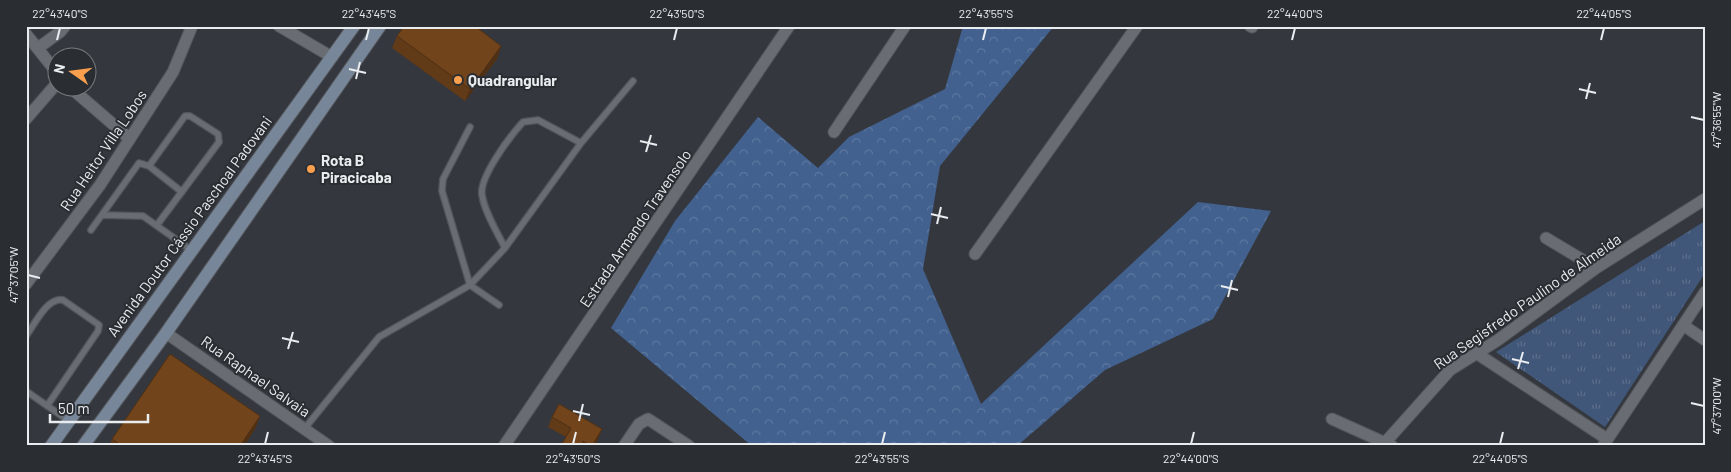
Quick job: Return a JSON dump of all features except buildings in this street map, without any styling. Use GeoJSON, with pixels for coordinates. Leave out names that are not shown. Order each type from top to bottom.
{"type":"FeatureCollection","features":[{"type":"Feature","properties":{"kind":"main road","name":"Avenida Doutor Cássio Paschoal Padovani"},"geometry":{"type":"LineString","coordinates":[[50,446],[354,26]]}},
{"type":"Feature","properties":{"kind":"main road"},"geometry":{"type":"LineString","coordinates":[[83,446],[166,332],[380,26]]}},
{"type":"Feature","properties":{"kind":"main road"},"geometry":{"type":"LineString","coordinates":[[318,117],[320,105],[341,68],[340,62],[332,57]]}},
{"type":"Feature","properties":{"kind":"street"},"geometry":{"type":"LineString","coordinates":[[38,48],[60,32],[64,26]]}},
{"type":"Feature","properties":{"kind":"street","name":"Rua Heitor Villa Lobos"},"geometry":{"type":"LineString","coordinates":[[26,284],[100,185],[130,139],[173,72],[192,26]]}},
{"type":"Feature","properties":{"kind":"street"},"geometry":{"type":"LineString","coordinates":[[279,26],[332,57]]}},
{"type":"Feature","properties":{"kind":"street","name":"Estrada Armando Travensolo"},"geometry":{"type":"LineString","coordinates":[[504,446],[789,26]]}},
{"type":"Feature","properties":{"kind":"street"},"geometry":{"type":"LineString","coordinates":[[834,132],[905,26]]}},
{"type":"Feature","properties":{"kind":"street"},"geometry":{"type":"LineString","coordinates":[[975,254],[1137,26]]}},
{"type":"Feature","properties":{"kind":"street"},"geometry":{"type":"LineString","coordinates":[[26,34],[48,61]]}},
{"type":"Feature","properties":{"kind":"street"},"geometry":{"type":"LineString","coordinates":[[26,119],[48,94]]}},
{"type":"Feature","properties":{"kind":"street"},"geometry":{"type":"LineString","coordinates":[[83,98],[130,139]]}},
{"type":"Feature","properties":{"kind":"street","name":"Rua Segisfredo Paulino de Almeida"},"geometry":{"type":"LineString","coordinates":[[1386,444],[1450,370],[1498,340],[1596,268],[1705,199]]}},
{"type":"Feature","properties":{"kind":"street"},"geometry":{"type":"LineString","coordinates":[[1546,238],[1596,268]]}},
{"type":"Feature","properties":{"kind":"street"},"geometry":{"type":"LineString","coordinates":[[1476,353],[1605,442],[1705,292]]}},
{"type":"Feature","properties":{"kind":"street"},"geometry":{"type":"LineString","coordinates":[[1683,326],[1705,340]]}},
{"type":"Feature","properties":{"kind":"street","name":"Rua Raphael Salvaia"},"geometry":{"type":"LineString","coordinates":[[166,332],[329,446]]}},
{"type":"Feature","properties":{"kind":"street"},"geometry":{"type":"LineString","coordinates":[[624,446],[639,424],[648,419],[689,446]]}},
{"type":"Feature","properties":{"kind":"street"},"geometry":{"type":"LineString","coordinates":[[1332,419],[1386,444]]}},
{"type":"Feature","properties":{"kind":"lane"},"geometry":{"type":"LineString","coordinates":[[305,428],[379,337],[470,286],[504,248],[581,144],[633,81]]}},
{"type":"Feature","properties":{"kind":"lane"},"geometry":{"type":"LineString","coordinates":[[149,166],[185,116],[190,116],[218,134],[219,142],[157,225]]}},
{"type":"Feature","properties":{"kind":"lane"},"geometry":{"type":"LineString","coordinates":[[504,248],[481,194],[482,187],[503,145],[523,122],[531,120],[538,120],[581,144]]}},
{"type":"Feature","properties":{"kind":"lane"},"geometry":{"type":"LineString","coordinates":[[470,127],[443,179],[442,191],[470,286],[498,305]]}},
{"type":"Feature","properties":{"kind":"lane"},"geometry":{"type":"LineString","coordinates":[[92,230],[139,163],[149,166],[182,192]]}},
{"type":"Feature","properties":{"kind":"lane"},"geometry":{"type":"LineString","coordinates":[[102,215],[138,214],[157,225],[191,250]]}},
{"type":"Feature","properties":{"kind":"lane"},"geometry":{"type":"LineString","coordinates":[[26,336],[52,302],[58,299],[63,300],[99,325],[98,331],[47,406]]}},
{"type":"Feature","properties":{"kind":"lane"},"geometry":{"type":"LineString","coordinates":[[26,391],[69,421]]}},
{"type":"Feature","properties":{"kind":"green space"},"geometry":{"type":"Polygon","coordinates":[[[963,26],[1054,26],[940,166],[923,269],[981,404],[1198,202],[1271,211],[1213,319],[1105,370],[1017,446],[752,446],[611,328],[675,221],[758,117],[818,168],[849,137],[945,89],[963,26]]]}},
{"type":"Feature","properties":{"kind":"green space"},"geometry":{"type":"Polygon","coordinates":[[[1705,221],[1705,273],[1605,427],[1496,352],[1705,221]]]}},
{"type":"Feature","properties":{"kind":"place","name":"Quadrangular"},"geometry":{"type":"Point","coordinates":[458,80]}},
{"type":"Feature","properties":{"kind":"place","name":"Rota B Piracicaba"},"geometry":{"type":"Point","coordinates":[311,169]}}]}
